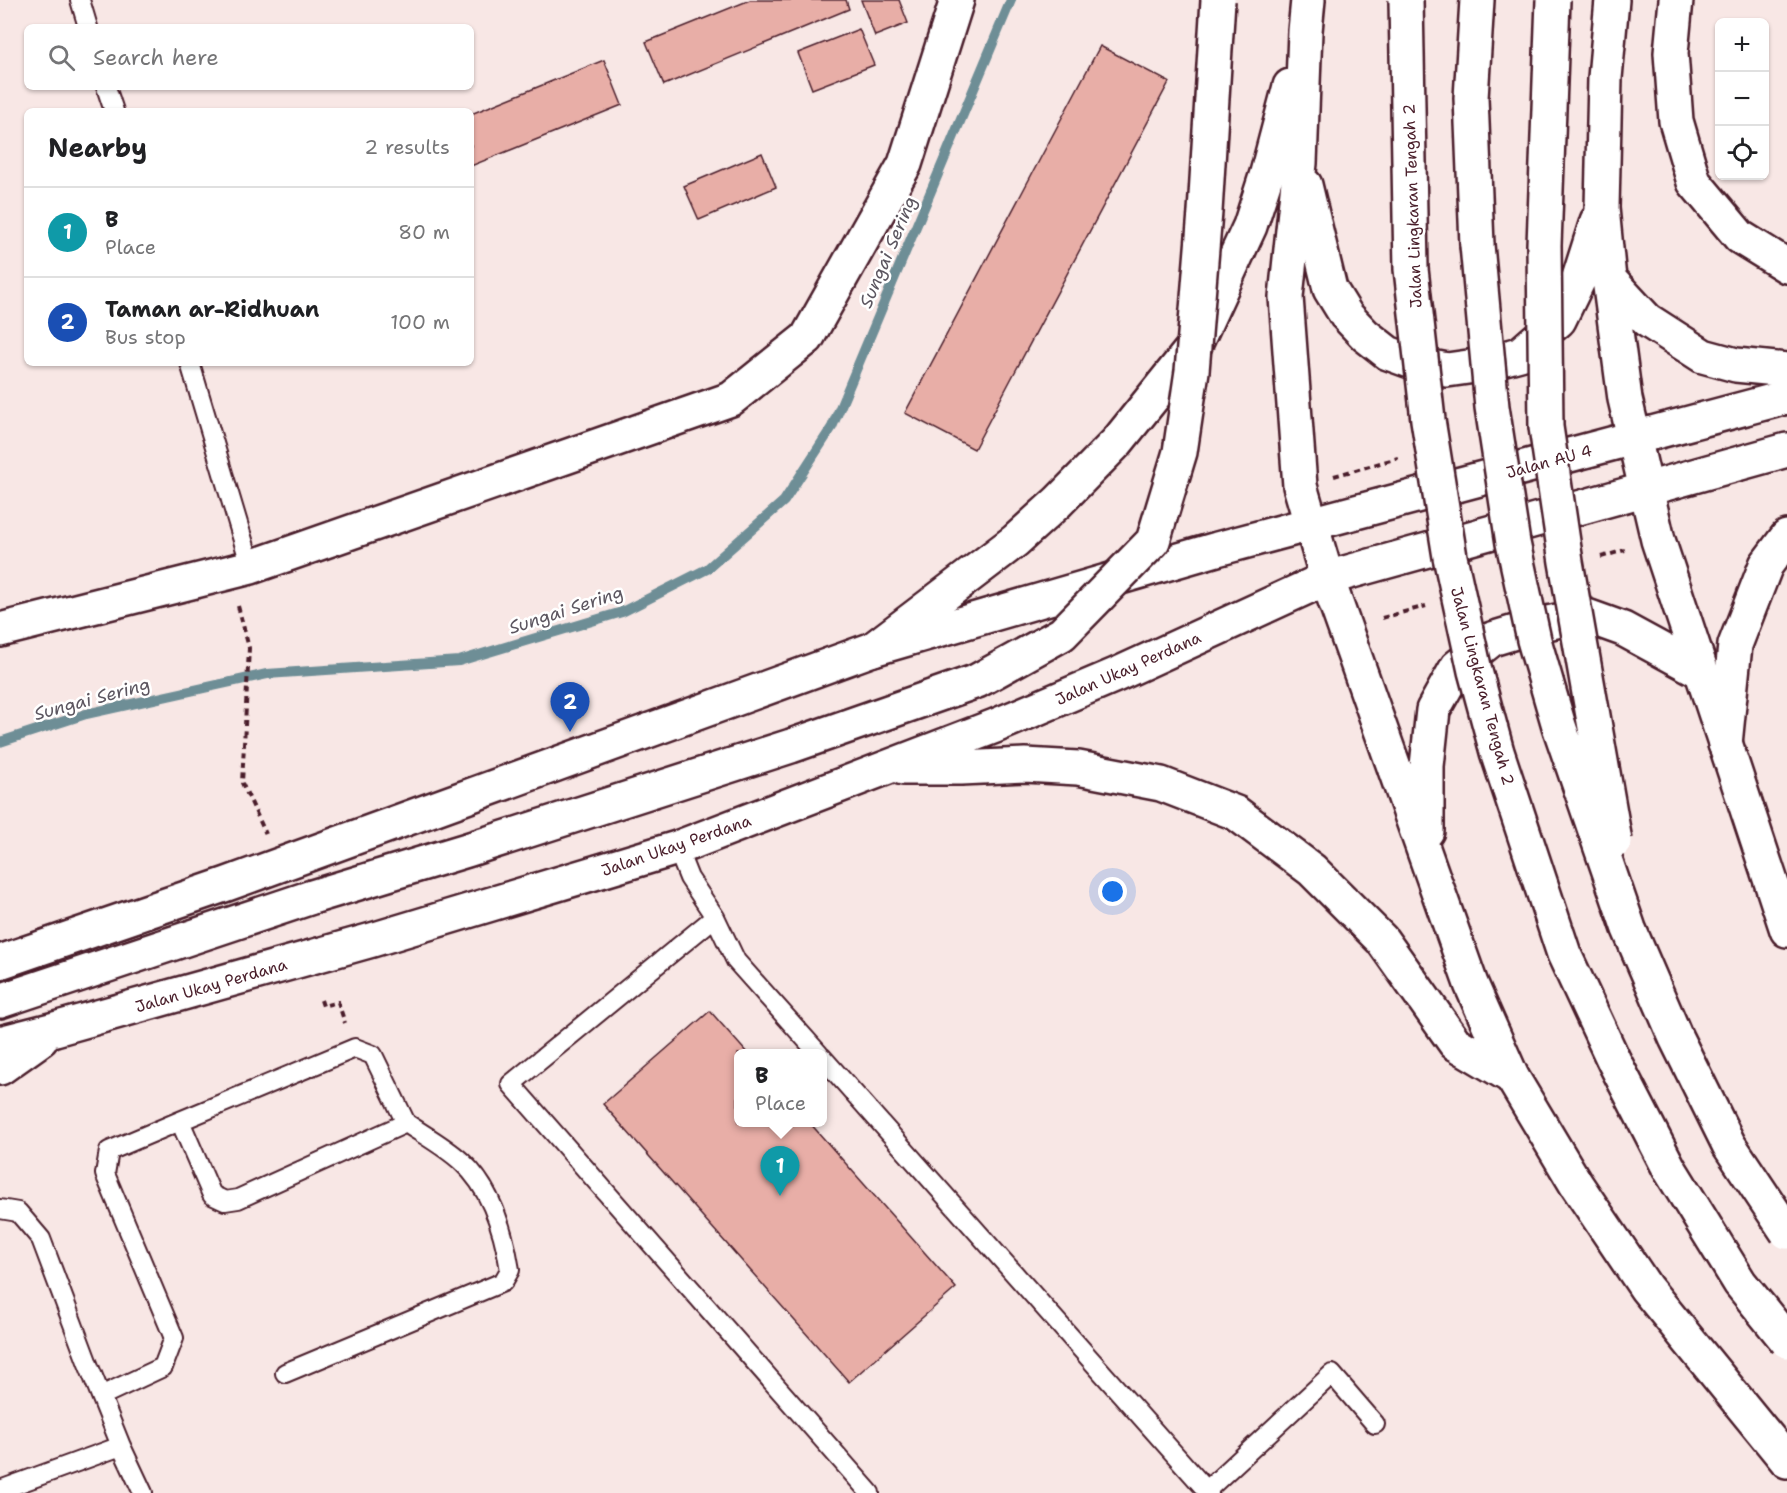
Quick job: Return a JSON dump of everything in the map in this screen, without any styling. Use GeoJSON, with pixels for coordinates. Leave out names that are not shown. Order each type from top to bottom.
{"type":"FeatureCollection","features":[{"type":"Feature","properties":{"kind":"main road"},"geometry":{"type":"LineString","coordinates":[[0,630],[240,570],[731,399],[807,338],[905,164],[957,0]]}},
{"type":"Feature","properties":{"kind":"main road"},"geometry":{"type":"LineString","coordinates":[[0,1001],[312,897],[467,850],[802,742],[977,681],[1062,634],[1153,541],[1180,452],[1192,371],[1205,212],[1218,0]]}},
{"type":"Feature","properties":{"kind":"main road","name":"Jalan Lingkaran Tengah 2"},"geometry":{"type":"LineString","coordinates":[[1406,0],[1411,269],[1428,420],[1450,557],[1475,671],[1497,752],[1564,954],[1614,1062],[1669,1168],[1740,1283],[1787,1341]]}},
{"type":"Feature","properties":{"kind":"main road"},"geometry":{"type":"LineString","coordinates":[[1477,0],[1472,98],[1478,245],[1492,407],[1513,543],[1534,640],[1559,726],[1629,929],[1676,1038],[1729,1145],[1787,1232]]}},
{"type":"Feature","properties":{"kind":"main road"},"geometry":{"type":"LineString","coordinates":[[1553,0],[1544,244],[1546,427],[1566,561],[1614,830],[1629,929]]}},
{"type":"Feature","properties":{"kind":"main road"},"geometry":{"type":"LineString","coordinates":[[1612,0],[1605,78],[1602,208],[1625,399],[1658,540],[1787,930]]}},
{"type":"Feature","properties":{"kind":"main road"},"geometry":{"type":"LineString","coordinates":[[1676,0],[1671,53],[1676,121],[1694,182],[1740,237],[1786,266]]}},
{"type":"Feature","properties":{"kind":"main road"},"geometry":{"type":"LineString","coordinates":[[1307,15],[1300,164],[1286,297],[1300,486],[1328,578],[1471,984],[1512,1077],[1576,1184],[1646,1288],[1787,1461]]}},
{"type":"Feature","properties":{"kind":"main road"},"geometry":{"type":"LineString","coordinates":[[873,649],[1015,541],[1058,502],[1118,442],[1195,345],[1250,226],[1267,173],[1307,15]]}},
{"type":"Feature","properties":{"kind":"main road"},"geometry":{"type":"LineString","coordinates":[[1300,164],[1330,289],[1346,315],[1365,335],[1388,352],[1421,365],[1447,370],[1475,366],[1520,354],[1559,320],[1578,281],[1602,208]]}},
{"type":"Feature","properties":{"kind":"main road"},"geometry":{"type":"LineString","coordinates":[[1609,279],[1647,320],[1703,356],[1736,365],[1787,370]]}},
{"type":"Feature","properties":{"kind":"main road","name":"Jalan AU 4"},"geometry":{"type":"LineString","coordinates":[[1311,524],[1787,397]]}},
{"type":"Feature","properties":{"kind":"main road"},"geometry":{"type":"LineString","coordinates":[[1328,578],[1787,450]]}},
{"type":"Feature","properties":{"kind":"main road"},"geometry":{"type":"LineString","coordinates":[[0,962],[281,865],[873,649],[1311,524]]}},
{"type":"Feature","properties":{"kind":"main road"},"geometry":{"type":"LineString","coordinates":[[1725,744],[1736,645],[1766,565],[1787,537]]}},
{"type":"Feature","properties":{"kind":"main road","name":"Jalan Ukay Perdana"},"geometry":{"type":"LineString","coordinates":[[0,1043],[372,940],[677,848],[882,767],[995,726],[1328,578]]}},
{"type":"Feature","properties":{"kind":"main road"},"geometry":{"type":"LineString","coordinates":[[1427,857],[1427,766],[1433,710],[1457,667],[1492,639],[1538,624],[1584,615],[1623,629],[1702,672]]}},
{"type":"Feature","properties":{"kind":"main road"},"geometry":{"type":"LineString","coordinates":[[882,767],[961,768],[1025,765],[1078,768],[1161,783],[1236,813],[1312,870],[1382,940],[1455,1043],[1512,1077]]}},
{"type":"Feature","properties":{"kind":"main road"},"geometry":{"type":"LineString","coordinates":[[0,1068],[55,1029]]}},
{"type":"Feature","properties":{"kind":"lane"},"geometry":{"type":"LineString","coordinates":[[80,0],[87,24]]}},
{"type":"Feature","properties":{"kind":"lane"},"geometry":{"type":"LineString","coordinates":[[107,90],[113,108]]}},
{"type":"Feature","properties":{"kind":"lane"},"geometry":{"type":"LineString","coordinates":[[191,366],[240,570]]}},
{"type":"Feature","properties":{"kind":"lane"},"geometry":{"type":"LineString","coordinates":[[677,848],[689,878],[715,917],[736,961],[815,1049]]}},
{"type":"Feature","properties":{"kind":"lane"},"geometry":{"type":"LineString","coordinates":[[715,917],[510,1084],[870,1493]]}},
{"type":"Feature","properties":{"kind":"lane"},"geometry":{"type":"LineString","coordinates":[[101,1396],[164,1367],[174,1338],[105,1174],[109,1151],[355,1048],[373,1055],[406,1123],[461,1161],[477,1177],[489,1198],[501,1228],[510,1270],[503,1282],[285,1373]]}},
{"type":"Feature","properties":{"kind":"lane"},"geometry":{"type":"LineString","coordinates":[[827,1063],[1208,1492],[1332,1374],[1375,1424]]}},
{"type":"Feature","properties":{"kind":"lane"},"geometry":{"type":"LineString","coordinates":[[180,1121],[212,1196],[225,1201],[238,1199],[406,1123]]}},
{"type":"Feature","properties":{"kind":"lane"},"geometry":{"type":"LineString","coordinates":[[0,1209],[18,1212],[41,1239],[88,1364],[121,1446],[143,1493]]}},
{"type":"Feature","properties":{"kind":"lane"},"geometry":{"type":"LineString","coordinates":[[0,1490],[121,1446]]}},
{"type":"Feature","properties":{"kind":"path"},"geometry":{"type":"LineString","coordinates":[[240,570],[249,648],[242,783],[281,865]]}},
{"type":"Feature","properties":{"kind":"path"},"geometry":{"type":"LineString","coordinates":[[321,1000],[323,1006],[338,1002],[355,1048]]}},
{"type":"Feature","properties":{"kind":"building"},"geometry":{"type":"Polygon","coordinates":[[[750,0],[846,0],[849,9],[664,85],[646,42],[750,0]]]}},
{"type":"Feature","properties":{"kind":"building"},"geometry":{"type":"Polygon","coordinates":[[[861,0],[899,0],[908,23],[875,36],[861,0]]]}},
{"type":"Feature","properties":{"kind":"building"},"geometry":{"type":"Polygon","coordinates":[[[859,29],[874,65],[812,89],[798,53],[859,29]]]}},
{"type":"Feature","properties":{"kind":"building"},"geometry":{"type":"Polygon","coordinates":[[[1100,46],[1169,82],[974,449],[905,413],[1100,46]]]}},
{"type":"Feature","properties":{"kind":"building"},"geometry":{"type":"Polygon","coordinates":[[[604,60],[622,105],[474,165],[474,113],[604,60]]]}},
{"type":"Feature","properties":{"kind":"building"},"geometry":{"type":"Polygon","coordinates":[[[762,153],[776,187],[699,220],[684,186],[762,153]]]}},
{"type":"Feature","properties":{"kind":"building"},"geometry":{"type":"Polygon","coordinates":[[[710,1011],[744,1049],[734,1049],[734,1127],[813,1127],[956,1288],[849,1382],[603,1104],[710,1011]]]}},
{"type":"Feature","properties":{"kind":"waterway","name":"Sungai Sering"},"geometry":{"type":"LineString","coordinates":[[0,742],[86,714],[267,674],[459,661],[622,612],[707,569],[784,501],[832,427],[1011,0]]}},
{"type":"Feature","properties":{"kind":"place","name":"Taman ar-Ridhuan"},"geometry":{"type":"Point","coordinates":[570,732]}},
{"type":"Feature","properties":{"kind":"place","name":"B"},"geometry":{"type":"Point","coordinates":[780,1196]}}]}
